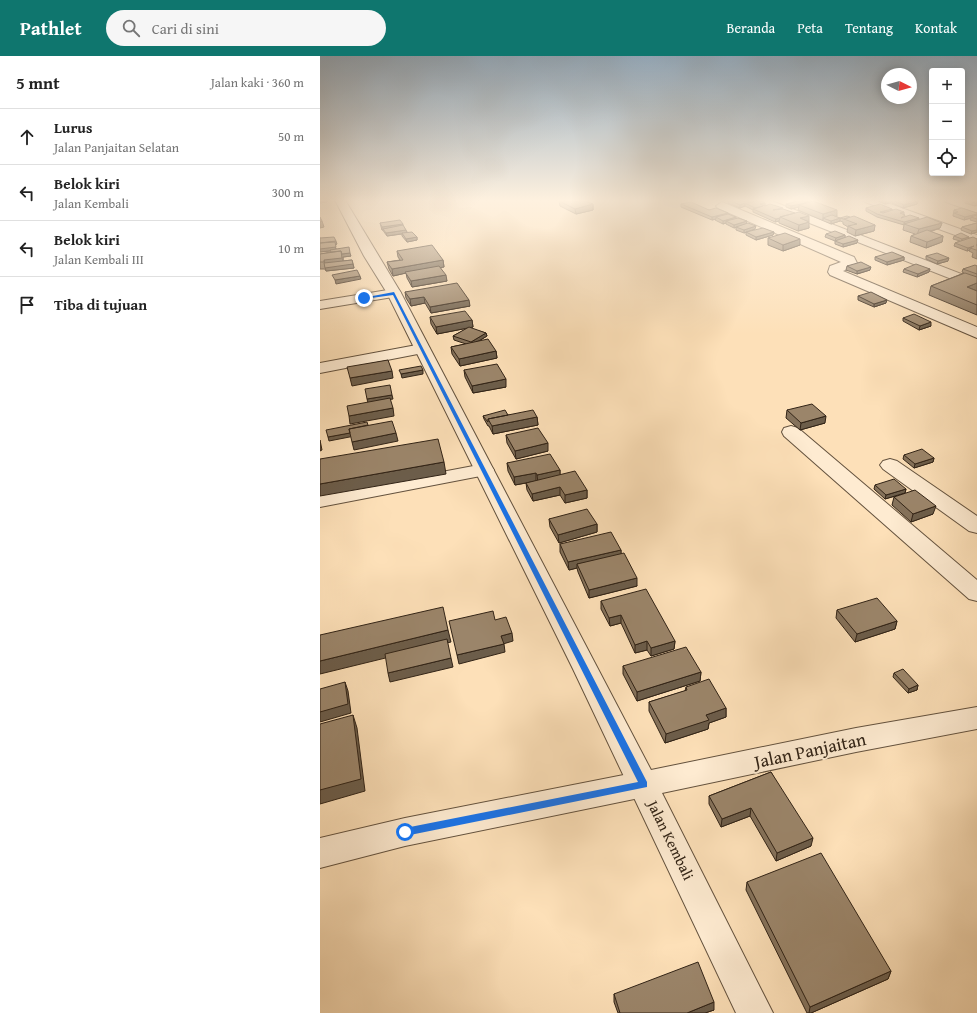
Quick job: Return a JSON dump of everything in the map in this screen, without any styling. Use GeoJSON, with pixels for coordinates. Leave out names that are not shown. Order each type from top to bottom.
{"type":"FeatureCollection","features":[{"type":"Feature","properties":{"kind":"street","name":"Jalan Kembali"},"geometry":{"type":"LineString","coordinates":[[365,245],[394,293],[644,784],[755,1013]]}},
{"type":"Feature","properties":{"kind":"street"},"geometry":{"type":"LineString","coordinates":[[813,245],[849,260],[850,263],[835,269],[835,272],[977,334]]}},
{"type":"Feature","properties":{"kind":"street"},"geometry":{"type":"LineString","coordinates":[[874,245],[977,285]]}},
{"type":"Feature","properties":{"kind":"street"},"geometry":{"type":"LineString","coordinates":[[320,305],[394,293]]}},
{"type":"Feature","properties":{"kind":"street"},"geometry":{"type":"LineString","coordinates":[[320,368],[422,349]]}},
{"type":"Feature","properties":{"kind":"street"},"geometry":{"type":"LineString","coordinates":[[791,432],[977,593]]}},
{"type":"Feature","properties":{"kind":"street"},"geometry":{"type":"LineString","coordinates":[[890,466],[977,526]]}},
{"type":"Feature","properties":{"kind":"street"},"geometry":{"type":"LineString","coordinates":[[320,502],[484,470]]}},
{"type":"Feature","properties":{"kind":"street","name":"Jalan Panjaitan"},"geometry":{"type":"LineString","coordinates":[[320,853],[405,832],[849,741],[977,718]]}},
{"type":"Feature","properties":{"kind":"building"},"geometry":{"type":"Polygon","coordinates":[[[320,245],[336,245],[336,247],[320,249],[320,245]]]}},
{"type":"Feature","properties":{"kind":"building"},"geometry":{"type":"Polygon","coordinates":[[[432,245],[443,260],[392,269],[387,262],[403,260],[397,251],[432,245]]]}},
{"type":"Feature","properties":{"kind":"building"},"geometry":{"type":"Polygon","coordinates":[[[959,245],[977,245],[977,250],[970,248],[974,246],[968,248],[959,245]]]}},
{"type":"Feature","properties":{"kind":"building"},"geometry":{"type":"Polygon","coordinates":[[[349,247],[350,253],[342,254],[341,251],[331,252],[330,250],[349,247]]]}},
{"type":"Feature","properties":{"kind":"building"},"geometry":{"type":"Polygon","coordinates":[[[341,251],[342,258],[324,260],[324,262],[320,262],[320,254],[341,251]]]}},
{"type":"Feature","properties":{"kind":"building"},"geometry":{"type":"Polygon","coordinates":[[[892,252],[904,257],[887,262],[875,257],[892,252]]]}},
{"type":"Feature","properties":{"kind":"building"},"geometry":{"type":"Polygon","coordinates":[[[937,253],[949,258],[938,261],[926,256],[937,253]]]}},
{"type":"Feature","properties":{"kind":"building"},"geometry":{"type":"Polygon","coordinates":[[[352,260],[353,264],[325,268],[324,263],[352,260]]]}},
{"type":"Feature","properties":{"kind":"building"},"geometry":{"type":"Polygon","coordinates":[[[861,262],[871,267],[857,271],[847,266],[861,262]]]}},
{"type":"Feature","properties":{"kind":"building"},"geometry":{"type":"Polygon","coordinates":[[[916,264],[930,269],[918,274],[904,269],[916,264]]]}},
{"type":"Feature","properties":{"kind":"building"},"geometry":{"type":"Polygon","coordinates":[[[975,265],[977,266],[977,274],[963,269],[975,265]]]}},
{"type":"Feature","properties":{"kind":"building"},"geometry":{"type":"Polygon","coordinates":[[[439,266],[446,275],[411,281],[405,272],[439,266]]]}},
{"type":"Feature","properties":{"kind":"building"},"geometry":{"type":"Polygon","coordinates":[[[357,270],[360,276],[335,280],[332,275],[357,270]]]}},
{"type":"Feature","properties":{"kind":"building"},"geometry":{"type":"Polygon","coordinates":[[[965,273],[977,277],[977,283],[967,287],[977,291],[977,305],[931,286],[965,273]]]}},
{"type":"Feature","properties":{"kind":"building"},"geometry":{"type":"Polygon","coordinates":[[[457,283],[469,300],[430,307],[424,297],[410,299],[405,292],[457,283]]]}},
{"type":"Feature","properties":{"kind":"building"},"geometry":{"type":"Polygon","coordinates":[[[871,292],[887,300],[874,304],[858,296],[871,292]]]}},
{"type":"Feature","properties":{"kind":"building"},"geometry":{"type":"Polygon","coordinates":[[[465,311],[472,320],[436,327],[430,317],[465,311]]]}},
{"type":"Feature","properties":{"kind":"building"},"geometry":{"type":"Polygon","coordinates":[[[914,314],[931,322],[920,326],[903,318],[914,314]]]}},
{"type":"Feature","properties":{"kind":"building"},"geometry":{"type":"Polygon","coordinates":[[[469,327],[486,333],[471,342],[453,336],[469,327]]]}},
{"type":"Feature","properties":{"kind":"building"},"geometry":{"type":"Polygon","coordinates":[[[488,339],[496,351],[459,359],[451,347],[488,339]]]}},
{"type":"Feature","properties":{"kind":"building"},"geometry":{"type":"Polygon","coordinates":[[[388,360],[392,371],[350,378],[347,367],[388,360]]]}},
{"type":"Feature","properties":{"kind":"building"},"geometry":{"type":"Polygon","coordinates":[[[497,364],[506,379],[472,386],[464,370],[497,364]]]}},
{"type":"Feature","properties":{"kind":"building"},"geometry":{"type":"Polygon","coordinates":[[[421,366],[423,370],[401,374],[399,370],[421,366]]]}},
{"type":"Feature","properties":{"kind":"building"},"geometry":{"type":"Polygon","coordinates":[[[390,385],[392,395],[367,399],[365,389],[390,385]]]}},
{"type":"Feature","properties":{"kind":"building"},"geometry":{"type":"Polygon","coordinates":[[[390,398],[393,408],[349,416],[347,406],[390,398]]]}},
{"type":"Feature","properties":{"kind":"building"},"geometry":{"type":"Polygon","coordinates":[[[812,404],[826,416],[801,423],[787,410],[812,404]]]}},
{"type":"Feature","properties":{"kind":"building"},"geometry":{"type":"Polygon","coordinates":[[[505,410],[508,415],[488,419],[488,422],[483,416],[505,410]]]}},
{"type":"Feature","properties":{"kind":"building"},"geometry":{"type":"Polygon","coordinates":[[[533,410],[537,417],[492,426],[488,419],[533,410]]]}},
{"type":"Feature","properties":{"kind":"building"},"geometry":{"type":"Polygon","coordinates":[[[392,421],[396,433],[352,442],[349,429],[392,421]]]}},
{"type":"Feature","properties":{"kind":"building"},"geometry":{"type":"Polygon","coordinates":[[[367,422],[368,425],[349,429],[350,433],[328,437],[326,430],[367,422]]]}},
{"type":"Feature","properties":{"kind":"building"},"geometry":{"type":"Polygon","coordinates":[[[538,428],[548,443],[515,451],[506,435],[538,428]]]}},
{"type":"Feature","properties":{"kind":"building"},"geometry":{"type":"Polygon","coordinates":[[[438,439],[444,462],[320,484],[320,459],[438,439]]]}},
{"type":"Feature","properties":{"kind":"building"},"geometry":{"type":"Polygon","coordinates":[[[922,449],[934,458],[915,464],[904,455],[922,449]]]}},
{"type":"Feature","properties":{"kind":"building"},"geometry":{"type":"Polygon","coordinates":[[[550,454],[560,470],[537,475],[536,473],[514,477],[507,463],[550,454]]]}},
{"type":"Feature","properties":{"kind":"building"},"geometry":{"type":"Polygon","coordinates":[[[575,471],[587,490],[565,495],[560,487],[532,494],[526,483],[575,471]]]}},
{"type":"Feature","properties":{"kind":"building"},"geometry":{"type":"Polygon","coordinates":[[[894,479],[906,489],[886,495],[875,485],[894,479]]]}},
{"type":"Feature","properties":{"kind":"building"},"geometry":{"type":"Polygon","coordinates":[[[915,490],[936,506],[913,514],[894,497],[915,490]]]}},
{"type":"Feature","properties":{"kind":"building"},"geometry":{"type":"Polygon","coordinates":[[[587,509],[597,524],[558,535],[549,519],[587,509]]]}},
{"type":"Feature","properties":{"kind":"building"},"geometry":{"type":"Polygon","coordinates":[[[611,532],[621,550],[568,562],[560,544],[611,532]]]}},
{"type":"Feature","properties":{"kind":"building"},"geometry":{"type":"Polygon","coordinates":[[[624,553],[637,578],[589,590],[577,564],[624,553]]]}},
{"type":"Feature","properties":{"kind":"building"},"geometry":{"type":"Polygon","coordinates":[[[646,589],[675,641],[651,648],[647,641],[635,645],[621,615],[609,618],[601,601],[646,589]]]}},
{"type":"Feature","properties":{"kind":"building"},"geometry":{"type":"Polygon","coordinates":[[[877,598],[897,621],[857,634],[837,610],[877,598]]]}},
{"type":"Feature","properties":{"kind":"building"},"geometry":{"type":"Polygon","coordinates":[[[443,607],[448,630],[320,661],[320,635],[443,607]]]}},
{"type":"Feature","properties":{"kind":"building"},"geometry":{"type":"Polygon","coordinates":[[[493,611],[495,620],[506,617],[512,633],[501,636],[504,644],[457,655],[449,621],[493,611]]]}},
{"type":"Feature","properties":{"kind":"building"},"geometry":{"type":"Polygon","coordinates":[[[447,639],[451,658],[388,673],[385,654],[447,639]]]}},
{"type":"Feature","properties":{"kind":"building"},"geometry":{"type":"Polygon","coordinates":[[[686,647],[701,672],[637,692],[623,666],[686,647]]]}},
{"type":"Feature","properties":{"kind":"building"},"geometry":{"type":"Polygon","coordinates":[[[903,669],[918,685],[909,689],[894,673],[903,669]]]}},
{"type":"Feature","properties":{"kind":"building"},"geometry":{"type":"Polygon","coordinates":[[[709,679],[726,708],[706,715],[709,720],[666,734],[649,702],[687,690],[686,687],[709,679]]]}},
{"type":"Feature","properties":{"kind":"building"},"geometry":{"type":"Polygon","coordinates":[[[345,682],[348,704],[320,712],[320,689],[345,682]]]}},
{"type":"Feature","properties":{"kind":"building"},"geometry":{"type":"Polygon","coordinates":[[[353,715],[361,779],[320,790],[320,724],[353,715]]]}},
{"type":"Feature","properties":{"kind":"building"},"geometry":{"type":"Polygon","coordinates":[[[771,772],[813,838],[777,853],[751,808],[722,819],[709,796],[771,772]]]}},
{"type":"Feature","properties":{"kind":"building"},"geometry":{"type":"Polygon","coordinates":[[[821,853],[891,971],[810,1007],[747,882],[821,853]]]}},
{"type":"Feature","properties":{"kind":"building"},"geometry":{"type":"Polygon","coordinates":[[[698,962],[714,1002],[687,1013],[620,1013],[614,994],[698,962]]]}},
{"type":"Feature","properties":{"kind":"route"},"geometry":{"type":"LineString","coordinates":[[364,298],[394,293],[644,784],[561,802],[405,832]]}}]}
